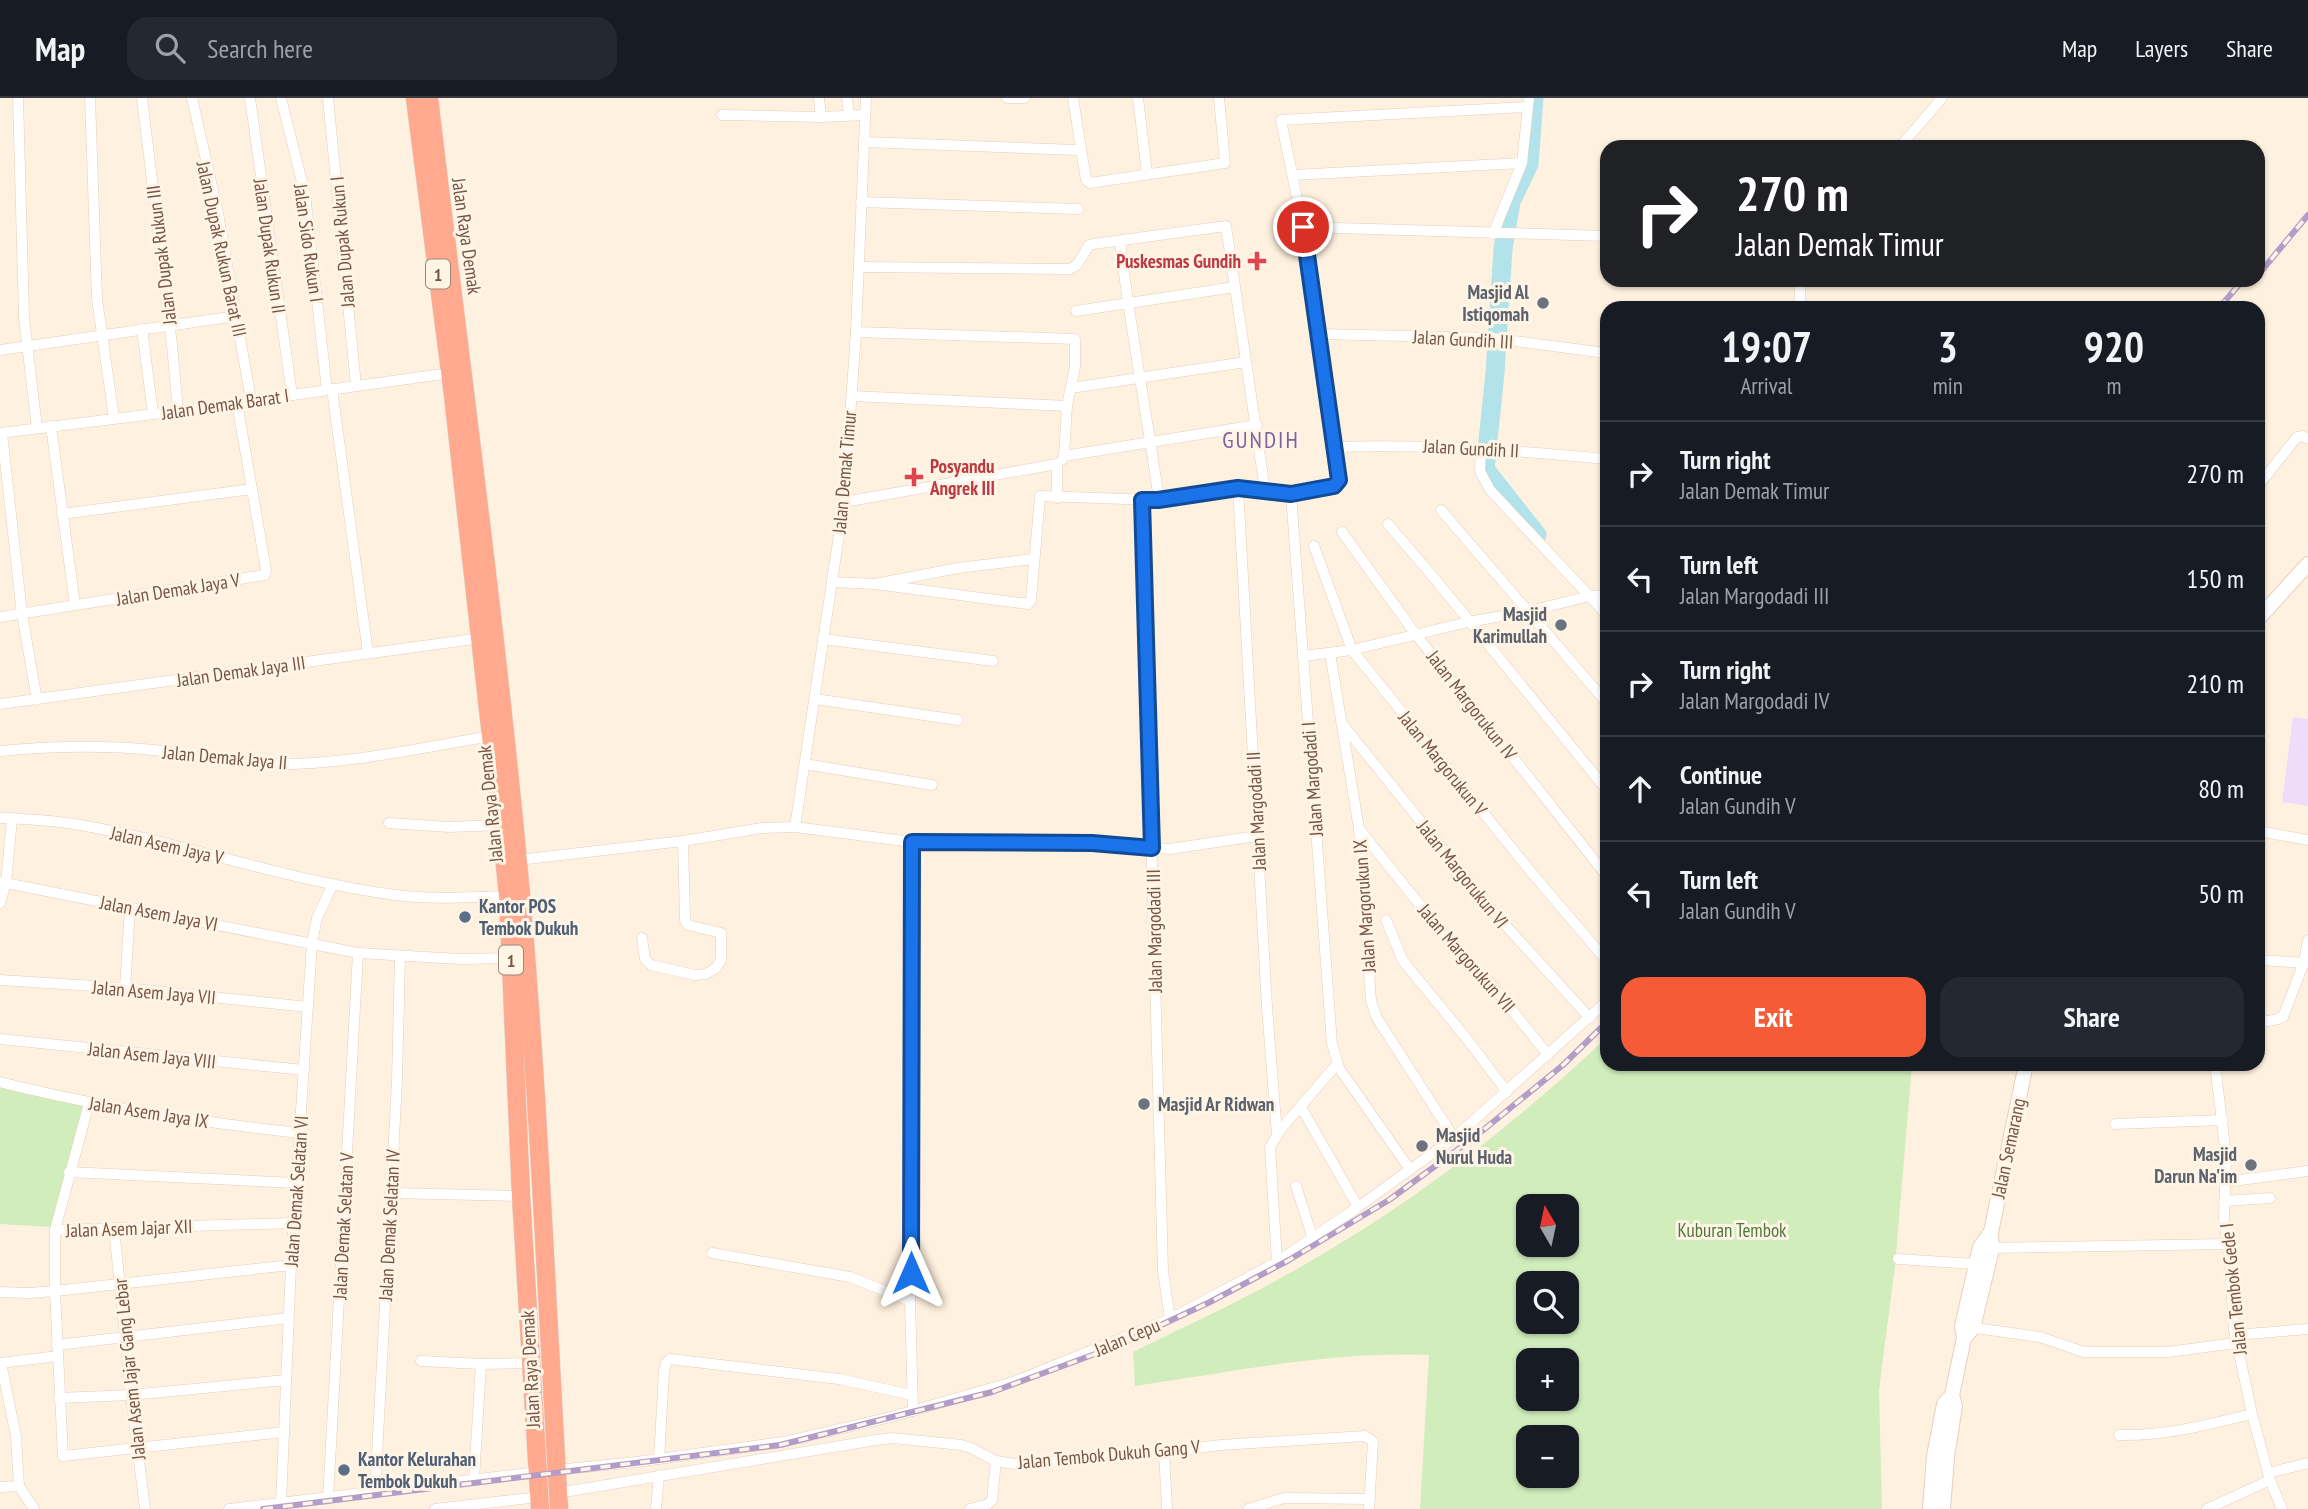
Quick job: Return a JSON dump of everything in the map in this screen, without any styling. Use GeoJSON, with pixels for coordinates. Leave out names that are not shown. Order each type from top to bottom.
{"type":"FeatureCollection","features":[{"type":"Feature","properties":{"kind":"highway","name":"Jalan Raya Demak"},"geometry":{"type":"LineString","coordinates":[[415,98],[450,373],[466,449],[481,638],[508,896],[521,1196],[540,1503]]}},
{"type":"Feature","properties":{"kind":"highway","name":"Jalan Raya Demak"},"geometry":{"type":"LineString","coordinates":[[429,98],[466,449],[518,860],[537,1113],[559,1501]]}},
{"type":"Feature","properties":{"kind":"highway"},"geometry":{"type":"LineString","coordinates":[[517,1115],[537,1113]]}},
{"type":"Feature","properties":{"kind":"street"},"geometry":{"type":"LineString","coordinates":[[18,98],[27,346],[37,428]]}},
{"type":"Feature","properties":{"kind":"street"},"geometry":{"type":"LineString","coordinates":[[90,98],[97,299],[114,418]]}},
{"type":"Feature","properties":{"kind":"street","name":"Jalan Dupak Rukun III"},"geometry":{"type":"LineString","coordinates":[[142,98],[178,411]]}},
{"type":"Feature","properties":{"kind":"street","name":"Jalan Dupak Rukun Barat III"},"geometry":{"type":"LineString","coordinates":[[192,98],[218,213],[251,400]]}},
{"type":"Feature","properties":{"kind":"street","name":"Jalan Dupak Rukun II"},"geometry":{"type":"LineString","coordinates":[[250,98],[292,395]]}},
{"type":"Feature","properties":{"kind":"street","name":"Jalan Sido Rukun I"},"geometry":{"type":"LineString","coordinates":[[281,98],[305,194],[329,390],[368,653]]}},
{"type":"Feature","properties":{"kind":"street","name":"Jalan Dupak Rukun I"},"geometry":{"type":"LineString","coordinates":[[328,98],[356,386]]}},
{"type":"Feature","properties":{"kind":"street"},"geometry":{"type":"LineString","coordinates":[[819,98],[821,117]]}},
{"type":"Feature","properties":{"kind":"street"},"geometry":{"type":"LineString","coordinates":[[847,98],[849,115]]}},
{"type":"Feature","properties":{"kind":"street","name":"Jalan Demak Timur"},"geometry":{"type":"LineString","coordinates":[[795,827],[844,502],[856,332],[866,98]]}},
{"type":"Feature","properties":{"kind":"street"},"geometry":{"type":"LineString","coordinates":[[1007,98],[1025,98]]}},
{"type":"Feature","properties":{"kind":"street"},"geometry":{"type":"LineString","coordinates":[[1073,98],[1088,182],[1225,163],[1219,98]]}},
{"type":"Feature","properties":{"kind":"street"},"geometry":{"type":"LineString","coordinates":[[1138,98],[1147,174]]}},
{"type":"Feature","properties":{"kind":"street"},"geometry":{"type":"LineString","coordinates":[[1906,140],[1942,98]]}},
{"type":"Feature","properties":{"kind":"street"},"geometry":{"type":"LineString","coordinates":[[832,582],[875,584],[1029,604],[1040,496],[1158,500],[1238,488],[1291,494],[1335,485],[1339,477],[1303,227],[1281,120],[1528,102],[1522,163],[1501,234]]}},
{"type":"Feature","properties":{"kind":"street"},"geometry":{"type":"LineString","coordinates":[[722,115],[865,115]]}},
{"type":"Feature","properties":{"kind":"street"},"geometry":{"type":"LineString","coordinates":[[864,142],[1077,150]]}},
{"type":"Feature","properties":{"kind":"street"},"geometry":{"type":"LineString","coordinates":[[1293,175],[1522,163]]}},
{"type":"Feature","properties":{"kind":"street"},"geometry":{"type":"LineString","coordinates":[[861,202],[1078,209]]}},
{"type":"Feature","properties":{"kind":"street"},"geometry":{"type":"LineString","coordinates":[[859,267],[1070,269],[1077,265],[1089,245],[1224,226],[1265,490]]}},
{"type":"Feature","properties":{"kind":"street"},"geometry":{"type":"LineString","coordinates":[[1303,227],[1600,236]]}},
{"type":"Feature","properties":{"kind":"street"},"geometry":{"type":"LineString","coordinates":[[1120,241],[1127,303],[1152,442],[1158,500]]}},
{"type":"Feature","properties":{"kind":"street"},"geometry":{"type":"LineString","coordinates":[[1076,311],[1235,287]]}},
{"type":"Feature","properties":{"kind":"street"},"geometry":{"type":"LineString","coordinates":[[0,350],[237,316]]}},
{"type":"Feature","properties":{"kind":"street"},"geometry":{"type":"LineString","coordinates":[[142,329],[153,414]]}},
{"type":"Feature","properties":{"kind":"street"},"geometry":{"type":"LineString","coordinates":[[856,332],[1074,339],[1074,368],[1056,498]]}},
{"type":"Feature","properties":{"kind":"street","name":"Jalan Gundih III"},"geometry":{"type":"LineString","coordinates":[[1318,334],[1496,338],[1600,352]]}},
{"type":"Feature","properties":{"kind":"street"},"geometry":{"type":"LineString","coordinates":[[1071,388],[1246,362]]}},
{"type":"Feature","properties":{"kind":"street","name":"Jalan Demak Barat I"},"geometry":{"type":"LineString","coordinates":[[1,433],[450,373]]}},
{"type":"Feature","properties":{"kind":"street"},"geometry":{"type":"LineString","coordinates":[[852,396],[1067,407]]}},
{"type":"Feature","properties":{"kind":"street","name":"Jalan Demak Jaya V"},"geometry":{"type":"LineString","coordinates":[[0,617],[265,575],[237,402]]}},
{"type":"Feature","properties":{"kind":"street"},"geometry":{"type":"LineString","coordinates":[[844,502],[1152,442],[1257,425]]}},
{"type":"Feature","properties":{"kind":"street"},"geometry":{"type":"LineString","coordinates":[[51,426],[75,605]]}},
{"type":"Feature","properties":{"kind":"street"},"geometry":{"type":"LineString","coordinates":[[1,433],[22,614],[37,700]]}},
{"type":"Feature","properties":{"kind":"street"},"geometry":{"type":"LineString","coordinates":[[2265,477],[2297,437],[2308,439]]}},
{"type":"Feature","properties":{"kind":"street","name":"Jalan Gundih II"},"geometry":{"type":"LineString","coordinates":[[1335,447],[1408,445],[1484,448],[1600,458]]}},
{"type":"Feature","properties":{"kind":"street"},"geometry":{"type":"LineString","coordinates":[[1484,448],[1480,471],[1490,490],[1596,596]]}},
{"type":"Feature","properties":{"kind":"street"},"geometry":{"type":"LineString","coordinates":[[0,468],[3,455]]}},
{"type":"Feature","properties":{"kind":"street","name":"Jalan Margodadi II"},"geometry":{"type":"LineString","coordinates":[[1238,488],[1277,1135]]}},
{"type":"Feature","properties":{"kind":"street"},"geometry":{"type":"LineString","coordinates":[[62,514],[252,489]]}},
{"type":"Feature","properties":{"kind":"street","name":"Jalan Margodadi I"},"geometry":{"type":"LineString","coordinates":[[1291,494],[1331,1033],[1337,1064]]}},
{"type":"Feature","properties":{"kind":"street","name":"Jalan Margodadi III"},"geometry":{"type":"LineString","coordinates":[[1142,500],[1163,1271],[1170,1319]]}},
{"type":"Feature","properties":{"kind":"street"},"geometry":{"type":"LineString","coordinates":[[1441,510],[1600,695]]}},
{"type":"Feature","properties":{"kind":"street"},"geometry":{"type":"LineString","coordinates":[[1388,524],[1600,782]]}},
{"type":"Feature","properties":{"kind":"street","name":"Jalan Margorukun IV"},"geometry":{"type":"LineString","coordinates":[[1342,532],[1417,636],[1600,867]]}},
{"type":"Feature","properties":{"kind":"street","name":"Jalan Margorukun V"},"geometry":{"type":"LineString","coordinates":[[1314,546],[1352,650],[1531,872],[1600,953]]}},
{"type":"Feature","properties":{"kind":"street"},"geometry":{"type":"LineString","coordinates":[[875,584],[958,568],[1033,559]]}},
{"type":"Feature","properties":{"kind":"street"},"geometry":{"type":"LineString","coordinates":[[2265,611],[2308,564]]}},
{"type":"Feature","properties":{"kind":"street"},"geometry":{"type":"LineString","coordinates":[[1303,656],[1352,650],[1468,622],[1596,596]]}},
{"type":"Feature","properties":{"kind":"street","name":"Jalan Demak Jaya III"},"geometry":{"type":"LineString","coordinates":[[0,705],[481,638]]}},
{"type":"Feature","properties":{"kind":"street"},"geometry":{"type":"LineString","coordinates":[[824,639],[993,661]]}},
{"type":"Feature","properties":{"kind":"street","name":"Jalan Margorukun IX"},"geometry":{"type":"LineString","coordinates":[[1330,653],[1359,829],[1370,992],[1374,1009],[1377,1018],[1454,1138]]}},
{"type":"Feature","properties":{"kind":"street"},"geometry":{"type":"LineString","coordinates":[[815,699],[958,720]]}},
{"type":"Feature","properties":{"kind":"street","name":"Jalan Margorukun VI"},"geometry":{"type":"LineString","coordinates":[[1343,725],[1504,925],[1590,1018]]}},
{"type":"Feature","properties":{"kind":"street","name":"Jalan Demak Jaya II"},"geometry":{"type":"LineString","coordinates":[[0,751],[88,747],[152,750],[257,764],[301,764],[373,757],[491,736]]}},
{"type":"Feature","properties":{"kind":"street"},"geometry":{"type":"LineString","coordinates":[[805,764],[932,785]]}},
{"type":"Feature","properties":{"kind":"street","name":"Jalan Asem Jaya V"},"geometry":{"type":"LineString","coordinates":[[0,818],[72,823],[333,884],[398,895],[438,898],[508,896]]}},
{"type":"Feature","properties":{"kind":"street"},"geometry":{"type":"LineString","coordinates":[[0,903],[12,818]]}},
{"type":"Feature","properties":{"kind":"street"},"geometry":{"type":"LineString","coordinates":[[389,823],[449,827],[501,825]]}},
{"type":"Feature","properties":{"kind":"street"},"geometry":{"type":"LineString","coordinates":[[518,860],[683,841],[762,828],[795,827],[912,842],[1092,843],[1152,848],[1183,848],[1258,835]]}},
{"type":"Feature","properties":{"kind":"street","name":"Jalan Margorukun VII"},"geometry":{"type":"LineString","coordinates":[[1359,829],[1460,955],[1487,979],[1548,1055]]}},
{"type":"Feature","properties":{"kind":"street"},"geometry":{"type":"LineString","coordinates":[[2265,832],[2308,840]]}},
{"type":"Feature","properties":{"kind":"street"},"geometry":{"type":"LineString","coordinates":[[642,938],[645,959],[651,965],[695,975],[706,974],[716,968],[721,960],[721,933],[688,925],[685,920],[683,841]]}},
{"type":"Feature","properties":{"kind":"street"},"geometry":{"type":"LineString","coordinates":[[912,842],[913,1411]]}},
{"type":"Feature","properties":{"kind":"street","name":"Jalan Asem Jaya VI"},"geometry":{"type":"LineString","coordinates":[[3,882],[358,953],[477,960],[511,958]]}},
{"type":"Feature","properties":{"kind":"street","name":"Jalan Demak Selatan VI"},"geometry":{"type":"LineString","coordinates":[[281,1503],[290,1265],[312,943],[317,918],[333,884]]}},
{"type":"Feature","properties":{"kind":"street"},"geometry":{"type":"LineString","coordinates":[[125,988],[130,908]]}},
{"type":"Feature","properties":{"kind":"street"},"geometry":{"type":"LineString","coordinates":[[1386,920],[1403,961],[1467,1038],[1507,1092]]}},
{"type":"Feature","properties":{"kind":"street"},"geometry":{"type":"LineString","coordinates":[[2265,1022],[2281,1019],[2306,962],[2308,940]]}},
{"type":"Feature","properties":{"kind":"street","name":"Jalan Demak Selatan V"},"geometry":{"type":"LineString","coordinates":[[328,1499],[358,953]]}},
{"type":"Feature","properties":{"kind":"street","name":"Jalan Demak Selatan IV"},"geometry":{"type":"LineString","coordinates":[[375,1493],[397,1081],[400,956]]}},
{"type":"Feature","properties":{"kind":"street"},"geometry":{"type":"LineString","coordinates":[[2265,960],[2306,962]]}},
{"type":"Feature","properties":{"kind":"street","name":"Jalan Asem Jaya VII"},"geometry":{"type":"LineString","coordinates":[[0,980],[125,988],[308,1007]]}},
{"type":"Feature","properties":{"kind":"street","name":"Jalan Cepu"},"geometry":{"type":"LineString","coordinates":[[557,1470],[783,1441],[913,1411],[1013,1382],[1170,1319],[1277,1262],[1359,1207],[1409,1168],[1454,1138],[1600,1008]]}},
{"type":"Feature","properties":{"kind":"street","name":"Jalan Asem Jaya VIII"},"geometry":{"type":"LineString","coordinates":[[0,1040],[304,1070]]}},
{"type":"Feature","properties":{"kind":"street"},"geometry":{"type":"LineString","coordinates":[[1277,1262],[1270,1147],[1337,1064],[1409,1168]]}},
{"type":"Feature","properties":{"kind":"street","name":"Jalan Semarang"},"geometry":{"type":"LineString","coordinates":[[1943,1509],[1955,1406],[1952,1395],[1991,1232],[2025,1071]]}},
{"type":"Feature","properties":{"kind":"street","name":"Jalan Tembok Gede I"},"geometry":{"type":"LineString","coordinates":[[2216,1071],[2226,1155],[2224,1201],[2236,1339],[2252,1415],[2269,1477],[2282,1509]]}},
{"type":"Feature","properties":{"kind":"street","name":"Jalan Asem Jaya IX"},"geometry":{"type":"LineString","coordinates":[[0,1082],[89,1103],[189,1120],[299,1133]]}},
{"type":"Feature","properties":{"kind":"street","name":"Jalan Asem Jajar XII"},"geometry":{"type":"LineString","coordinates":[[89,1103],[55,1230],[294,1223]]}},
{"type":"Feature","properties":{"kind":"street"},"geometry":{"type":"LineString","coordinates":[[1301,1107],[1359,1207]]}},
{"type":"Feature","properties":{"kind":"street"},"geometry":{"type":"LineString","coordinates":[[2115,1124],[2223,1120]]}},
{"type":"Feature","properties":{"kind":"street"},"geometry":{"type":"LineString","coordinates":[[2225,1182],[2308,1171]]}},
{"type":"Feature","properties":{"kind":"street"},"geometry":{"type":"LineString","coordinates":[[69,1172],[297,1183]]}},
{"type":"Feature","properties":{"kind":"street"},"geometry":{"type":"LineString","coordinates":[[1296,1186],[1313,1239]]}},
{"type":"Feature","properties":{"kind":"street"},"geometry":{"type":"LineString","coordinates":[[390,1193],[521,1196]]}},
{"type":"Feature","properties":{"kind":"street"},"geometry":{"type":"LineString","coordinates":[[2224,1201],[2270,1198]]}},
{"type":"Feature","properties":{"kind":"street","name":"Jalan Asem Jajar Gang Lebar"},"geometry":{"type":"LineString","coordinates":[[114,1228],[145,1509]]}},
{"type":"Feature","properties":{"kind":"street"},"geometry":{"type":"LineString","coordinates":[[55,1230],[62,1455],[67,1457],[138,1450],[284,1432]]}},
{"type":"Feature","properties":{"kind":"street"},"geometry":{"type":"LineString","coordinates":[[1986,1248],[2228,1244]]}},
{"type":"Feature","properties":{"kind":"street","name":"Jalan Semarang"},"geometry":{"type":"LineString","coordinates":[[1966,1331],[1975,1264],[1986,1248]]}},
{"type":"Feature","properties":{"kind":"street"},"geometry":{"type":"LineString","coordinates":[[712,1253],[850,1277],[911,1301]]}},
{"type":"Feature","properties":{"kind":"street"},"geometry":{"type":"LineString","coordinates":[[1898,1259],[1975,1264]]}},
{"type":"Feature","properties":{"kind":"street"},"geometry":{"type":"LineString","coordinates":[[0,1292],[55,1291],[290,1265]]}},
{"type":"Feature","properties":{"kind":"street"},"geometry":{"type":"LineString","coordinates":[[34,1509],[19,1486],[16,1436],[1,1363],[126,1338],[288,1318]]}},
{"type":"Feature","properties":{"kind":"street"},"geometry":{"type":"LineString","coordinates":[[1966,1331],[2039,1337],[2084,1352],[2168,1352],[2308,1329]]}},
{"type":"Feature","properties":{"kind":"street"},"geometry":{"type":"LineString","coordinates":[[659,1459],[664,1371],[667,1361],[672,1359],[839,1379],[912,1395]]}},
{"type":"Feature","properties":{"kind":"street"},"geometry":{"type":"LineString","coordinates":[[421,1361],[532,1363]]}},
{"type":"Feature","properties":{"kind":"street"},"geometry":{"type":"LineString","coordinates":[[474,1479],[481,1364]]}},
{"type":"Feature","properties":{"kind":"street"},"geometry":{"type":"LineString","coordinates":[[59,1398],[131,1395],[286,1380]]}},
{"type":"Feature","properties":{"kind":"street","name":"Jalan Semarang"},"geometry":{"type":"LineString","coordinates":[[1930,1509],[1934,1455],[1944,1404],[1952,1395]]}},
{"type":"Feature","properties":{"kind":"street"},"geometry":{"type":"LineString","coordinates":[[2119,1435],[2148,1436],[2179,1432],[2252,1415]]}},
{"type":"Feature","properties":{"kind":"street","name":"Jalan Tembok Dukuh Gang V"},"geometry":{"type":"LineString","coordinates":[[559,1501],[659,1475],[893,1438],[961,1445],[996,1461],[1014,1464],[1221,1445],[1365,1436],[1373,1441],[1369,1504]]}},
{"type":"Feature","properties":{"kind":"street"},"geometry":{"type":"LineString","coordinates":[[1164,1452],[1167,1509]]}},
{"type":"Feature","properties":{"kind":"street"},"geometry":{"type":"LineString","coordinates":[[970,1509],[988,1504],[992,1500],[996,1461]]}},
{"type":"Feature","properties":{"kind":"street"},"geometry":{"type":"LineString","coordinates":[[2207,1509],[2269,1477],[2308,1463]]}},
{"type":"Feature","properties":{"kind":"street"},"geometry":{"type":"LineString","coordinates":[[229,1509],[538,1472]]}},
{"type":"Feature","properties":{"kind":"street"},"geometry":{"type":"LineString","coordinates":[[656,1509],[659,1475]]}},
{"type":"Feature","properties":{"kind":"street"},"geometry":{"type":"LineString","coordinates":[[0,1487],[19,1486]]}},
{"type":"Feature","properties":{"kind":"street"},"geometry":{"type":"LineString","coordinates":[[1248,1509],[1284,1498],[1369,1504]]}},
{"type":"Feature","properties":{"kind":"street"},"geometry":{"type":"LineString","coordinates":[[435,1509],[540,1503]]}},
{"type":"Feature","properties":{"kind":"shaded area"},"geometry":{"type":"Polygon","coordinates":[[[2293,717],[2308,719],[2308,806],[2282,802],[2293,717]]]}},
{"type":"Feature","properties":{"kind":"green space","name":"Kuburan Tembok"},"geometry":{"type":"Polygon","coordinates":[[[1600,1044],[1600,1071],[1911,1071],[1895,1266],[1879,1390],[1882,1509],[1420,1509],[1429,1355],[1318,1359],[1135,1386],[1133,1352],[1271,1284],[1333,1248],[1416,1194],[1494,1135],[1600,1044]]]}},
{"type":"Feature","properties":{"kind":"green space"},"geometry":{"type":"Polygon","coordinates":[[[0,1083],[87,1104],[52,1227],[0,1224],[0,1083]]]}},
{"type":"Feature","properties":{"kind":"waterway"},"geometry":{"type":"LineString","coordinates":[[1534,98],[1529,164],[1511,202],[1503,249],[1495,373],[1485,469],[1537,535]]}},
{"type":"Feature","properties":{"kind":"railway"},"geometry":{"type":"LineString","coordinates":[[2265,267],[2308,215]]}},
{"type":"Feature","properties":{"kind":"railway"},"geometry":{"type":"LineString","coordinates":[[2225,301],[2237,287]]}},
{"type":"Feature","properties":{"kind":"railway"},"geometry":{"type":"LineString","coordinates":[[263,1509],[780,1445],[992,1392],[1114,1347],[1210,1302],[1289,1260],[1389,1200],[1476,1136],[1563,1065],[1600,1029]]}},
{"type":"Feature","properties":{"kind":"place","name":"Puskesmas Gundih"},"geometry":{"type":"Point","coordinates":[1257,261]}},
{"type":"Feature","properties":{"kind":"place","name":"Masjid Al Istiqomah"},"geometry":{"type":"Point","coordinates":[1543,303]}},
{"type":"Feature","properties":{"kind":"place","name":"Posyandu Angrek III"},"geometry":{"type":"Point","coordinates":[914,477]}},
{"type":"Feature","properties":{"kind":"place","name":"Masjid Karimullah"},"geometry":{"type":"Point","coordinates":[1561,625]}},
{"type":"Feature","properties":{"kind":"place","name":"Kantor POS Tembok Dukuh"},"geometry":{"type":"Point","coordinates":[465,917]}},
{"type":"Feature","properties":{"kind":"place","name":"Masjid Ar Ridwan"},"geometry":{"type":"Point","coordinates":[1144,1104]}},
{"type":"Feature","properties":{"kind":"place","name":"Masjid Nurul Huda"},"geometry":{"type":"Point","coordinates":[1422,1146]}},
{"type":"Feature","properties":{"kind":"place","name":"Masjid Darun Na'im"},"geometry":{"type":"Point","coordinates":[2251,1165]}},
{"type":"Feature","properties":{"kind":"place","name":"Kantor Kelurahan Tembok Dukuh"},"geometry":{"type":"Point","coordinates":[344,1470]}},
{"type":"Feature","properties":{"kind":"district","name":"GUNDIH"},"geometry":{"type":"Point","coordinates":[1261,439]}},
{"type":"Feature","properties":{"kind":"route"},"geometry":{"type":"LineString","coordinates":[[911,1273],[912,842],[1092,843],[1152,848],[1142,500],[1238,488],[1257,488],[1291,494],[1334,486],[1339,480],[1303,227]]}}]}
